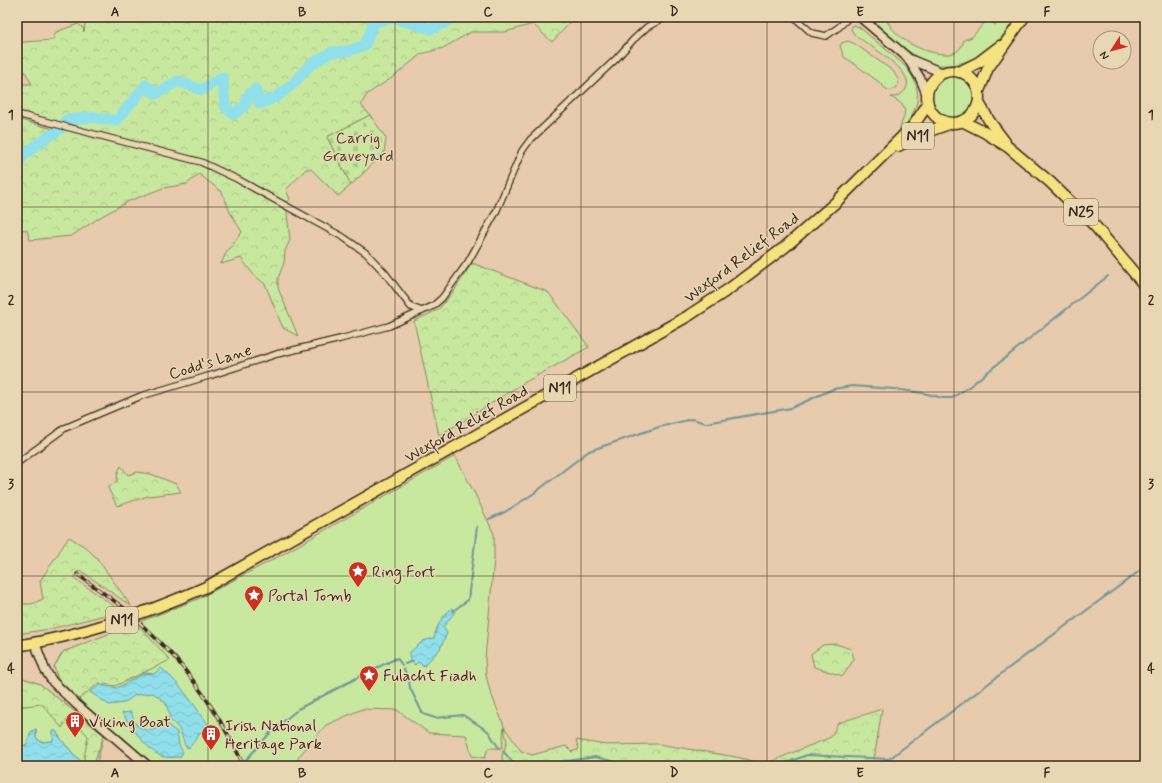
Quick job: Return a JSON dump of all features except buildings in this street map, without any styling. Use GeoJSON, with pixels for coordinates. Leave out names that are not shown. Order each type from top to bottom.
{"type":"FeatureCollection","features":[{"type":"Feature","properties":{"kind":"highway"},"geometry":{"type":"LineString","coordinates":[[979,91],[974,80],[967,75],[954,71],[943,73],[932,81],[927,100],[932,113],[949,124],[964,122],[974,114],[979,103],[979,91],[988,68],[1024,17]]}},
{"type":"Feature","properties":{"kind":"highway"},"geometry":{"type":"LineString","coordinates":[[959,72],[979,62],[1007,41]]}},
{"type":"Feature","properties":{"kind":"highway","name":"Wexford Relief Road"},"geometry":{"type":"LineString","coordinates":[[17,646],[105,626],[161,607],[206,587],[688,316],[729,289],[785,247],[835,203],[913,126],[927,100]]}},
{"type":"Feature","properties":{"kind":"highway","name":"N25"},"geometry":{"type":"LineString","coordinates":[[979,103],[990,122],[1008,147]]}},
{"type":"Feature","properties":{"kind":"highway","name":"N25"},"geometry":{"type":"LineString","coordinates":[[964,122],[1008,147],[1030,165],[1085,215],[1145,286]]}},
{"type":"Feature","properties":{"kind":"highway","name":"Wexford Relief Road"},"geometry":{"type":"LineString","coordinates":[[888,151],[921,134],[949,124]]}},
{"type":"Feature","properties":{"kind":"main road"},"geometry":{"type":"LineString","coordinates":[[860,17],[907,57],[943,73]]}},
{"type":"Feature","properties":{"kind":"main road"},"geometry":{"type":"LineString","coordinates":[[907,57],[920,78],[927,100]]}},
{"type":"Feature","properties":{"kind":"main road"},"geometry":{"type":"LineString","coordinates":[[35,643],[45,670],[53,682],[76,704],[148,766]]}},
{"type":"Feature","properties":{"kind":"street","name":"Codd's Lane"},"geometry":{"type":"LineString","coordinates":[[17,463],[66,428],[141,396],[277,354],[389,326],[433,306],[442,298],[468,262],[496,212],[522,151],[530,140],[647,27],[665,17]]}},
{"type":"Feature","properties":{"kind":"street"},"geometry":{"type":"LineString","coordinates":[[794,17],[812,33],[826,36],[840,27],[849,17]]}},
{"type":"Feature","properties":{"kind":"street"},"geometry":{"type":"LineString","coordinates":[[17,114],[201,162],[244,182],[343,237],[366,253],[382,270],[411,307],[422,311]]}},
{"type":"Feature","properties":{"kind":"green space"},"geometry":{"type":"Polygon","coordinates":[[[84,17],[570,17],[571,20],[552,42],[533,24],[505,32],[471,32],[443,48],[421,54],[393,77],[367,94],[361,105],[370,115],[327,137],[351,185],[338,196],[311,169],[306,169],[286,190],[290,199],[286,205],[290,240],[285,251],[284,263],[278,278],[278,288],[298,336],[283,328],[265,284],[253,274],[241,258],[221,264],[225,255],[242,232],[230,212],[222,192],[199,174],[187,184],[163,188],[129,201],[71,236],[30,240],[27,230],[17,229],[17,162],[36,145],[64,127],[17,114],[17,84],[32,84],[17,58],[17,44],[24,42],[53,40],[56,32],[78,24],[83,28],[84,32],[84,17]]]}},
{"type":"Feature","properties":{"kind":"green space"},"geometry":{"type":"Polygon","coordinates":[[[869,17],[885,17],[895,32],[909,43],[934,53],[947,54],[954,53],[959,50],[964,40],[972,37],[987,20],[995,25],[1000,20],[999,17],[1016,17],[995,44],[975,57],[954,65],[934,65],[913,55],[869,17]]]}},
{"type":"Feature","properties":{"kind":"green space"},"geometry":{"type":"Polygon","coordinates":[[[853,25],[859,27],[902,63],[910,72],[915,81],[917,99],[915,108],[898,134],[905,112],[902,105],[891,97],[903,93],[906,89],[907,82],[904,74],[888,58],[854,34],[851,29],[853,25]]]}},
{"type":"Feature","properties":{"kind":"green space"},"geometry":{"type":"Polygon","coordinates":[[[848,41],[855,44],[893,71],[899,81],[897,87],[891,90],[886,89],[879,82],[844,57],[840,46],[842,43],[848,41]]]}},
{"type":"Feature","properties":{"kind":"green space"},"geometry":{"type":"Polygon","coordinates":[[[953,75],[966,79],[972,85],[976,98],[972,111],[966,117],[953,121],[940,117],[934,111],[930,98],[934,85],[940,79],[953,75]]]}},
{"type":"Feature","properties":{"kind":"green space","name":"Carrig Graveyard"},"geometry":{"type":"Polygon","coordinates":[[[370,115],[386,138],[384,153],[351,185],[327,137],[370,115]]]}},
{"type":"Feature","properties":{"kind":"green space"},"geometry":{"type":"Polygon","coordinates":[[[17,119],[53,129],[17,158],[17,119]]]}},
{"type":"Feature","properties":{"kind":"green space"},"geometry":{"type":"Polygon","coordinates":[[[472,263],[548,292],[589,347],[520,385],[439,435],[414,321],[438,310],[454,291],[472,263]]]}},
{"type":"Feature","properties":{"kind":"green space"},"geometry":{"type":"Polygon","coordinates":[[[455,456],[494,534],[494,559],[485,659],[486,676],[490,691],[504,726],[502,748],[488,748],[485,758],[472,756],[466,735],[429,733],[397,710],[362,709],[326,725],[300,755],[294,766],[156,766],[84,704],[76,713],[104,735],[96,766],[85,766],[66,745],[56,731],[53,741],[41,742],[36,738],[36,729],[31,732],[27,746],[17,746],[17,676],[40,684],[75,712],[83,703],[58,679],[54,667],[63,652],[198,599],[276,558],[455,456]]]}},
{"type":"Feature","properties":{"kind":"green space"},"geometry":{"type":"Polygon","coordinates":[[[121,466],[128,475],[137,472],[151,474],[176,484],[181,492],[148,496],[117,506],[108,488],[117,481],[118,472],[121,466]]]}},
{"type":"Feature","properties":{"kind":"green space"},"geometry":{"type":"Polygon","coordinates":[[[69,537],[85,547],[96,557],[131,606],[80,570],[74,578],[121,611],[50,629],[17,634],[17,604],[32,604],[43,599],[40,581],[69,537]]]}},
{"type":"Feature","properties":{"kind":"green space"},"geometry":{"type":"Polygon","coordinates":[[[136,623],[170,660],[115,686],[99,683],[79,699],[58,679],[54,667],[63,652],[136,623]]]}},
{"type":"Feature","properties":{"kind":"green space"},"geometry":{"type":"Polygon","coordinates":[[[836,644],[851,649],[854,659],[843,676],[814,667],[811,654],[823,645],[836,644]]]}},
{"type":"Feature","properties":{"kind":"green space"},"geometry":{"type":"Polygon","coordinates":[[[17,676],[40,684],[104,735],[94,764],[86,765],[84,758],[88,736],[70,715],[62,728],[42,704],[17,707],[17,676]]]}},
{"type":"Feature","properties":{"kind":"green space"},"geometry":{"type":"Polygon","coordinates":[[[882,709],[873,766],[503,766],[502,756],[507,742],[504,727],[521,751],[532,755],[566,746],[572,752],[579,749],[576,740],[606,745],[658,744],[736,757],[765,764],[831,737],[838,723],[882,709]]]}},
{"type":"Feature","properties":{"kind":"water"},"geometry":{"type":"Polygon","coordinates":[[[452,608],[455,612],[443,627],[447,633],[440,649],[424,666],[418,662],[415,665],[410,661],[409,653],[423,641],[434,638],[440,621],[452,608]]]}},
{"type":"Feature","properties":{"kind":"water"},"geometry":{"type":"Polygon","coordinates":[[[161,668],[182,689],[211,728],[210,731],[202,731],[189,748],[186,747],[179,729],[168,718],[170,715],[165,702],[153,693],[135,695],[124,703],[109,705],[90,692],[100,685],[117,688],[145,673],[154,674],[161,668]]]}},
{"type":"Feature","properties":{"kind":"water"},"geometry":{"type":"Polygon","coordinates":[[[131,712],[135,723],[143,729],[155,729],[165,723],[177,732],[179,745],[183,752],[180,757],[164,757],[146,745],[122,713],[131,712]]]}},
{"type":"Feature","properties":{"kind":"water"},"geometry":{"type":"Polygon","coordinates":[[[36,729],[36,738],[41,742],[53,741],[53,731],[56,731],[66,745],[85,766],[17,766],[17,746],[27,745],[31,732],[36,729]]]}},
{"type":"Feature","properties":{"kind":"waterway"},"geometry":{"type":"LineString","coordinates":[[17,162],[36,145],[65,126],[66,120],[92,117],[116,121],[146,85],[156,94],[178,81],[201,90],[223,77],[225,107],[234,114],[245,105],[249,94],[256,89],[260,104],[278,96],[294,83],[310,65],[332,52],[348,51],[365,45],[374,22],[393,18],[431,29],[457,17]]}},
{"type":"Feature","properties":{"kind":"waterway"},"geometry":{"type":"LineString","coordinates":[[489,519],[505,512],[533,494],[589,451],[659,427],[692,419],[706,423],[791,408],[833,389],[852,386],[894,389],[923,393],[943,398],[952,398],[970,386],[1108,276]]}},
{"type":"Feature","properties":{"kind":"waterway"},"geometry":{"type":"LineString","coordinates":[[453,611],[468,600],[477,526]]}},
{"type":"Feature","properties":{"kind":"waterway"},"geometry":{"type":"LineString","coordinates":[[1006,670],[1145,567]]}},
{"type":"Feature","properties":{"kind":"waterway"},"geometry":{"type":"LineString","coordinates":[[298,709],[397,658],[402,665]]}},
{"type":"Feature","properties":{"kind":"waterway"},"geometry":{"type":"LineString","coordinates":[[405,664],[413,661]]}},
{"type":"Feature","properties":{"kind":"waterway"},"geometry":{"type":"LineString","coordinates":[[404,669],[409,680],[410,688],[423,714],[435,718],[463,715],[488,731],[499,748]]}},
{"type":"Feature","properties":{"kind":"waterway"},"geometry":{"type":"LineString","coordinates":[[778,766],[807,755],[889,759],[1005,671]]}},
{"type":"Feature","properties":{"kind":"waterway"},"geometry":{"type":"LineString","coordinates":[[273,730],[296,711]]}},
{"type":"Feature","properties":{"kind":"waterway"},"geometry":{"type":"LineString","coordinates":[[245,761],[271,732]]}},
{"type":"Feature","properties":{"kind":"waterway"},"geometry":{"type":"LineString","coordinates":[[503,751],[514,764],[519,766]]}},
{"type":"Feature","properties":{"kind":"waterway"},"geometry":{"type":"LineString","coordinates":[[533,766],[595,757],[632,766]]}},
{"type":"Feature","properties":{"kind":"railway"},"geometry":{"type":"LineString","coordinates":[[77,574],[124,608]]}},
{"type":"Feature","properties":{"kind":"railway"},"geometry":{"type":"LineString","coordinates":[[139,622],[174,657],[194,682],[221,723],[244,766]]}},
{"type":"Feature","properties":{"kind":"place","name":"Ring Fort"},"geometry":{"type":"Point","coordinates":[358,588]}},
{"type":"Feature","properties":{"kind":"place","name":"Portal Tomb"},"geometry":{"type":"Point","coordinates":[254,612]}},
{"type":"Feature","properties":{"kind":"place","name":"Fulacht Fiadh"},"geometry":{"type":"Point","coordinates":[369,692]}},
{"type":"Feature","properties":{"kind":"place","name":"Viking Boat"},"geometry":{"type":"Point","coordinates":[75,738]}},
{"type":"Feature","properties":{"kind":"place","name":"Irish National Heritage Park"},"geometry":{"type":"Point","coordinates":[211,751]}}]}
